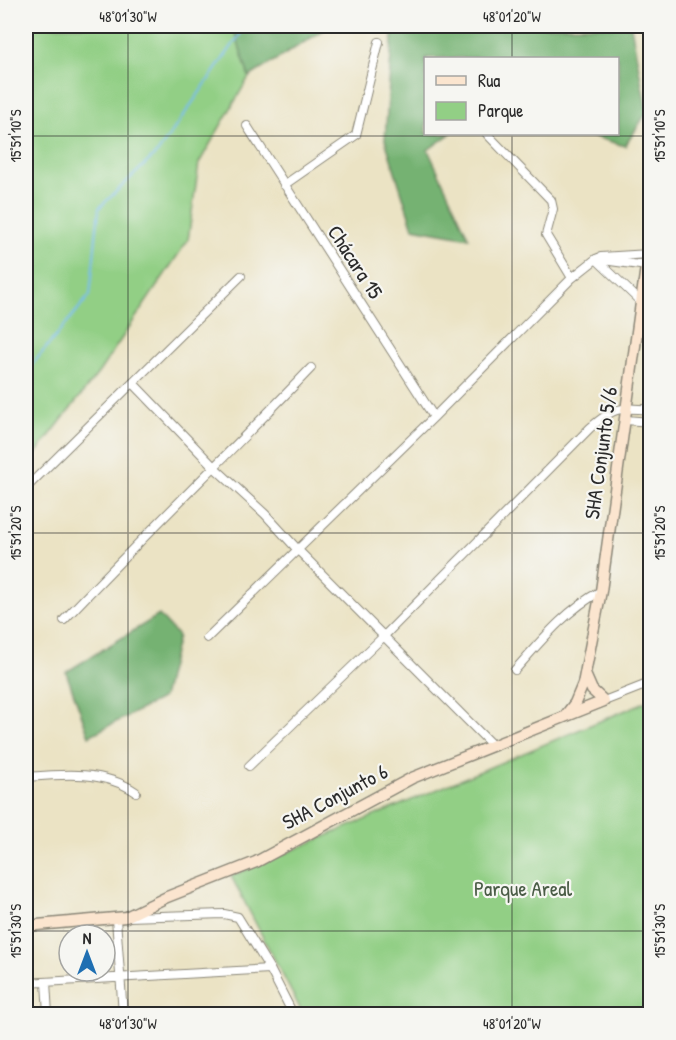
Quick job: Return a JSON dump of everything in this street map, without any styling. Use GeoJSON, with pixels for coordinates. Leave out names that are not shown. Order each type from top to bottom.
{"type":"FeatureCollection","features":[{"type":"Feature","properties":{"kind":"street"},"geometry":{"type":"LineString","coordinates":[[284,185],[356,135],[379,42]]}},
{"type":"Feature","properties":{"kind":"street","name":"Chácara 15"},"geometry":{"type":"LineString","coordinates":[[247,126],[434,417]]}},
{"type":"Feature","properties":{"kind":"street"},"geometry":{"type":"LineString","coordinates":[[489,135],[551,200],[553,209],[546,235],[572,278]]}},
{"type":"Feature","properties":{"kind":"street","name":"SHA Conjunto 5/6"},"geometry":{"type":"LineString","coordinates":[[565,717],[579,693],[585,674],[601,591],[651,238]]}},
{"type":"Feature","properties":{"kind":"street"},"geometry":{"type":"LineString","coordinates":[[207,638],[434,417],[572,278],[596,259],[607,256],[649,254]]}},
{"type":"Feature","properties":{"kind":"street"},"geometry":{"type":"LineString","coordinates":[[596,259],[647,266]]}},
{"type":"Feature","properties":{"kind":"street"},"geometry":{"type":"LineString","coordinates":[[596,259],[642,303]]}},
{"type":"Feature","properties":{"kind":"street"},"geometry":{"type":"LineString","coordinates":[[26,488],[241,276]]}},
{"type":"Feature","properties":{"kind":"street"},"geometry":{"type":"LineString","coordinates":[[64,620],[134,546],[215,468],[311,368]]}},
{"type":"Feature","properties":{"kind":"street"},"geometry":{"type":"LineString","coordinates":[[133,383],[493,746]]}},
{"type":"Feature","properties":{"kind":"street"},"geometry":{"type":"LineString","coordinates":[[249,766],[384,636],[590,428],[614,410],[651,422]]}},
{"type":"Feature","properties":{"kind":"street"},"geometry":{"type":"LineString","coordinates":[[626,414],[651,410]]}},
{"type":"Feature","properties":{"kind":"street"},"geometry":{"type":"LineString","coordinates":[[514,670],[582,601],[601,591]]}},
{"type":"Feature","properties":{"kind":"street"},"geometry":{"type":"LineString","coordinates":[[585,674],[592,690],[604,700],[651,683]]}},
{"type":"Feature","properties":{"kind":"street","name":"SHA Conjunto 6"},"geometry":{"type":"LineString","coordinates":[[121,918],[178,892],[256,862],[412,778],[604,700]]}},
{"type":"Feature","properties":{"kind":"street"},"geometry":{"type":"LineString","coordinates":[[26,777],[85,775],[113,780],[136,792]]}},
{"type":"Feature","properties":{"kind":"street"},"geometry":{"type":"LineString","coordinates":[[26,926],[121,918],[234,915],[243,923],[293,1014]]}},
{"type":"Feature","properties":{"kind":"street"},"geometry":{"type":"LineString","coordinates":[[121,918],[123,1014]]}},
{"type":"Feature","properties":{"kind":"street"},"geometry":{"type":"LineString","coordinates":[[26,983],[270,969]]}},
{"type":"Feature","properties":{"kind":"street"},"geometry":{"type":"LineString","coordinates":[[46,981],[48,1014]]}},
{"type":"Feature","properties":{"kind":"green space"},"geometry":{"type":"Polygon","coordinates":[[[26,26],[233,26],[249,77],[199,163],[188,240],[99,372],[26,466],[26,26]]]}},
{"type":"Feature","properties":{"kind":"green space"},"geometry":{"type":"Polygon","coordinates":[[[233,26],[330,26],[249,77],[233,26]]]}},
{"type":"Feature","properties":{"kind":"green space"},"geometry":{"type":"Polygon","coordinates":[[[393,26],[631,26],[647,112],[625,146],[588,135],[619,135],[619,57],[424,57],[424,135],[449,135],[428,150],[469,238],[413,228],[385,140],[393,26]]]}},
{"type":"Feature","properties":{"kind":"green space"},"geometry":{"type":"Polygon","coordinates":[[[159,615],[178,636],[163,698],[89,736],[66,672],[159,615]]]}},
{"type":"Feature","properties":{"kind":"green space","name":"Parque Areal"},"geometry":{"type":"Polygon","coordinates":[[[650,700],[650,1014],[303,1014],[231,876],[650,700]]]}},
{"type":"Feature","properties":{"kind":"waterway"},"geometry":{"type":"LineString","coordinates":[[26,372],[90,295],[99,208],[158,152],[246,26]]}}]}
